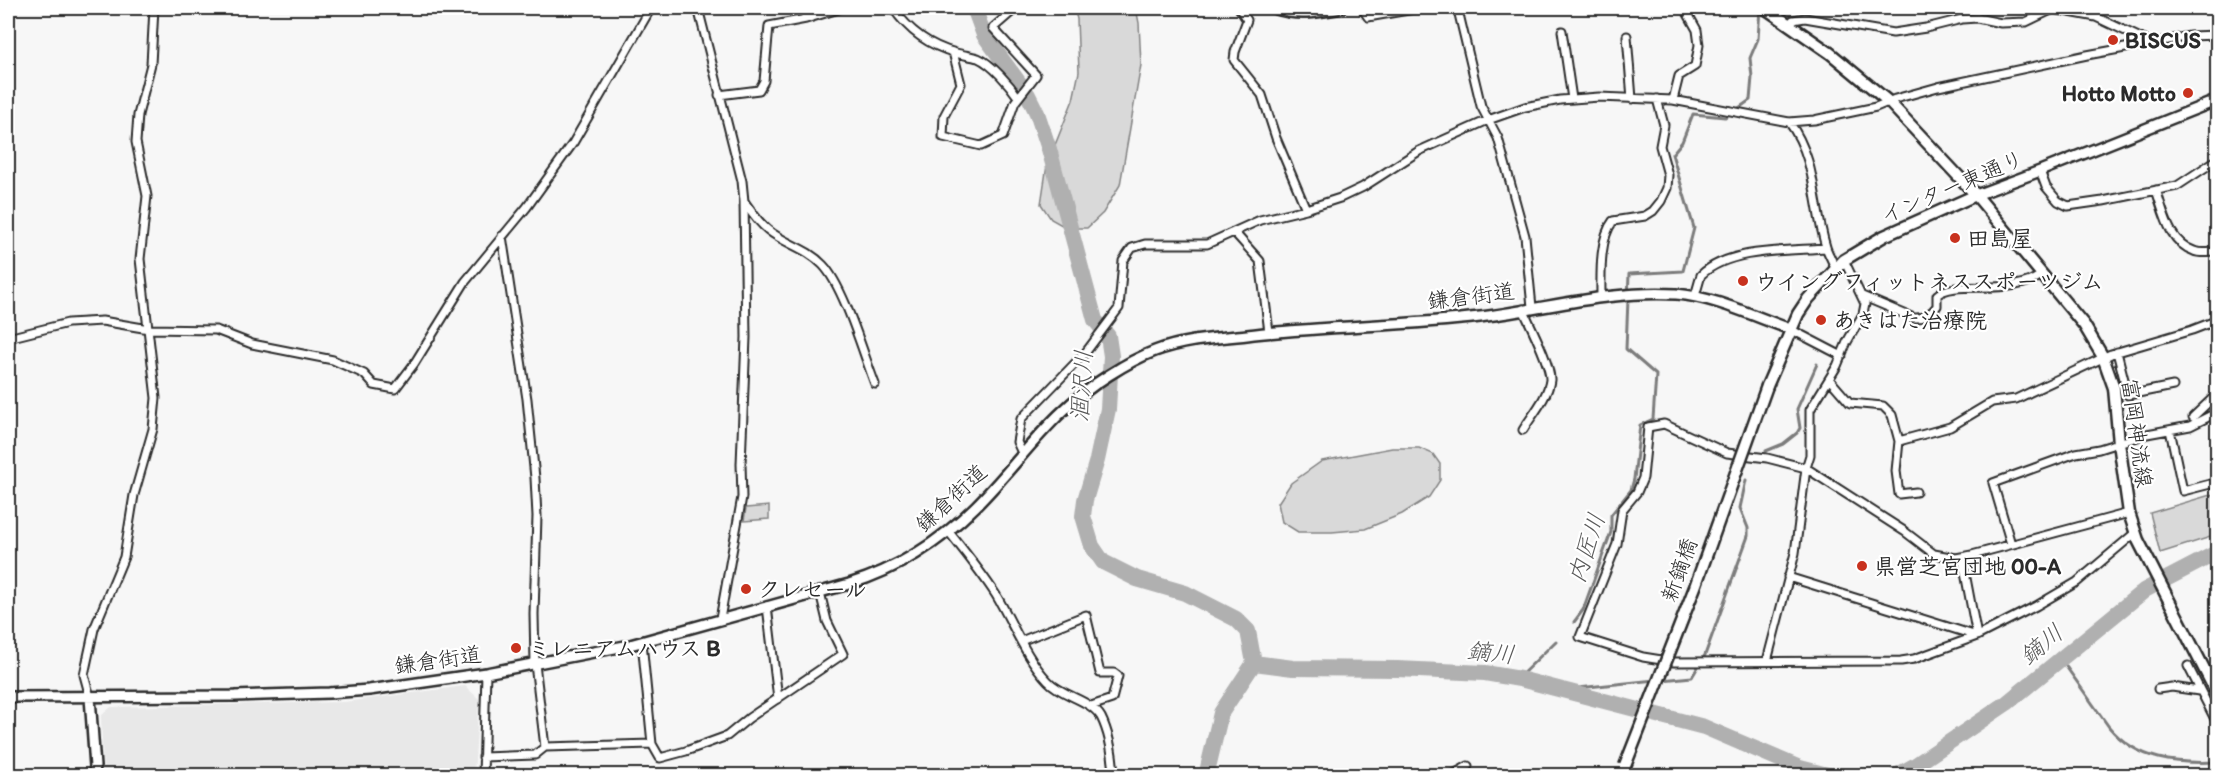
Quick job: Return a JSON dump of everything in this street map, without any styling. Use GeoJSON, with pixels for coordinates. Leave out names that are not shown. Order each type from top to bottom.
{"type":"FeatureCollection","features":[{"type":"Feature","properties":{"kind":"main road"},"geometry":{"type":"LineString","coordinates":[[1275,8],[1312,13],[1340,8]]}},
{"type":"Feature","properties":{"kind":"main road","name":"富岡神流線"},"geometry":{"type":"LineString","coordinates":[[1770,9],[1889,102],[1976,195],[2084,325],[2103,357],[2114,388],[2129,513],[2137,536],[2217,696]]}},
{"type":"Feature","properties":{"kind":"main road","name":"インター東通り"},"geometry":{"type":"LineString","coordinates":[[1767,386],[1790,328],[1808,300],[1844,260],[1884,236],[1976,195]]}},
{"type":"Feature","properties":{"kind":"main road","name":"新鏑橋"},"geometry":{"type":"LineString","coordinates":[[1624,771],[1695,587],[1767,386]]}},
{"type":"Feature","properties":{"kind":"street"},"geometry":{"type":"LineString","coordinates":[[93,776],[95,767],[90,697],[84,675],[94,629],[124,557],[134,495],[153,429],[156,398],[140,259],[147,196],[136,142],[138,116],[151,64],[154,8]]}},
{"type":"Feature","properties":{"kind":"street"},"geometry":{"type":"LineString","coordinates":[[8,338],[68,323],[102,321],[149,330],[216,330],[252,344],[333,360],[364,374],[374,385],[395,389],[414,364],[465,282],[527,207],[573,143],[651,8]]}},
{"type":"Feature","properties":{"kind":"street"},"geometry":{"type":"LineString","coordinates":[[698,8],[742,181],[744,201],[746,337],[741,464],[742,497],[720,619]]}},
{"type":"Feature","properties":{"kind":"street"},"geometry":{"type":"LineString","coordinates":[[803,8],[806,19]]}},
{"type":"Feature","properties":{"kind":"street"},"geometry":{"type":"LineString","coordinates":[[719,95],[759,90],[764,81],[769,26],[806,19],[842,8]]}},
{"type":"Feature","properties":{"kind":"street"},"geometry":{"type":"LineString","coordinates":[[893,8],[904,24],[930,42],[953,52],[980,59],[1008,83],[1018,97]]}},
{"type":"Feature","properties":{"kind":"street"},"geometry":{"type":"LineString","coordinates":[[953,52],[961,84],[944,116],[943,137],[981,146],[1003,136],[1015,102],[1036,75],[993,28],[1016,8]]}},
{"type":"Feature","properties":{"kind":"street"},"geometry":{"type":"LineString","coordinates":[[1239,8],[1247,20],[1234,60],[1262,95],[1276,138],[1306,209]]}},
{"type":"Feature","properties":{"kind":"street"},"geometry":{"type":"LineString","coordinates":[[1362,8],[1368,16],[1420,8]]}},
{"type":"Feature","properties":{"kind":"street"},"geometry":{"type":"LineString","coordinates":[[1455,8],[1458,10],[1481,106],[1498,138],[1525,236],[1527,308],[1550,378],[1547,390],[1523,430]]}},
{"type":"Feature","properties":{"kind":"street"},"geometry":{"type":"LineString","coordinates":[[1673,100],[1679,76],[1691,69],[1697,62],[1699,38],[1688,14],[1688,8]]}},
{"type":"Feature","properties":{"kind":"street"},"geometry":{"type":"LineString","coordinates":[[1789,24],[1793,20],[1806,18],[1893,33],[1962,19],[1977,18],[2001,23],[2026,22],[2053,8],[2096,17],[2151,43]]}},
{"type":"Feature","properties":{"kind":"street"},"geometry":{"type":"LineString","coordinates":[[2212,8],[2217,27]]}},
{"type":"Feature","properties":{"kind":"street"},"geometry":{"type":"LineString","coordinates":[[1562,31],[1572,99]]}},
{"type":"Feature","properties":{"kind":"street"},"geometry":{"type":"LineString","coordinates":[[1022,453],[1017,442],[1021,419],[1086,352],[1119,308],[1123,261],[1131,248],[1145,244],[1207,244],[1260,220],[1340,198],[1363,187],[1419,152],[1488,120],[1525,107],[1572,99],[1657,99],[1789,122],[1814,120],[1876,107],[1938,87],[2151,43],[2190,36],[2217,35]]}},
{"type":"Feature","properties":{"kind":"street"},"geometry":{"type":"LineString","coordinates":[[1627,36],[1632,99]]}},
{"type":"Feature","properties":{"kind":"street"},"geometry":{"type":"LineString","coordinates":[[1601,297],[1601,270],[1607,229],[1613,221],[1645,216],[1653,211],[1667,188],[1668,175],[1660,146],[1664,125],[1657,99]]}},
{"type":"Feature","properties":{"kind":"street","name":"インター東通り"},"geometry":{"type":"LineString","coordinates":[[1976,195],[2217,100]]}},
{"type":"Feature","properties":{"kind":"street"},"geometry":{"type":"LineString","coordinates":[[1789,122],[1798,134],[1812,170],[1826,248],[1835,269]]}},
{"type":"Feature","properties":{"kind":"street"},"geometry":{"type":"LineString","coordinates":[[2040,171],[2046,187],[2058,201],[2068,206],[2177,186],[2217,159]]}},
{"type":"Feature","properties":{"kind":"street"},"geometry":{"type":"LineString","coordinates":[[2156,190],[2172,236],[2195,252],[2217,252]]}},
{"type":"Feature","properties":{"kind":"street"},"geometry":{"type":"LineString","coordinates":[[744,201],[766,229],[802,248],[822,264],[834,279],[875,384]]}},
{"type":"Feature","properties":{"kind":"street"},"geometry":{"type":"LineString","coordinates":[[1234,232],[1260,261],[1269,332]]}},
{"type":"Feature","properties":{"kind":"street"},"geometry":{"type":"LineString","coordinates":[[502,236],[528,399],[535,478],[537,516],[535,664],[545,747]]}},
{"type":"Feature","properties":{"kind":"street"},"geometry":{"type":"LineString","coordinates":[[1695,296],[1701,275],[1719,262],[1743,255],[1826,248]]}},
{"type":"Feature","properties":{"kind":"street"},"geometry":{"type":"LineString","coordinates":[[1767,661],[1795,553],[1806,468],[1810,455],[1810,410],[1830,380],[1863,314],[1865,304],[1844,260]]}},
{"type":"Feature","properties":{"kind":"street"},"geometry":{"type":"LineString","coordinates":[[1862,296],[1920,319],[1933,312],[1937,306],[1937,295],[1942,290],[2010,286],[2035,280],[2042,274]]}},
{"type":"Feature","properties":{"kind":"street","name":"鎌倉街道"},"geometry":{"type":"LineString","coordinates":[[8,697],[329,693],[486,673],[642,642],[870,578],[902,563],[949,532],[978,505],[1045,427],[1079,396],[1109,375],[1153,351],[1188,342],[1269,332],[1481,317],[1601,297],[1675,294],[1705,298],[1790,328]]}},
{"type":"Feature","properties":{"kind":"street"},"geometry":{"type":"LineString","coordinates":[[1899,441],[1950,427],[1992,402],[2016,399],[2103,357],[2217,320]]}},
{"type":"Feature","properties":{"kind":"street"},"geometry":{"type":"LineString","coordinates":[[1790,328],[1842,356]]}},
{"type":"Feature","properties":{"kind":"street"},"geometry":{"type":"LineString","coordinates":[[2117,352],[2128,395],[2173,386]]}},
{"type":"Feature","properties":{"kind":"street"},"geometry":{"type":"LineString","coordinates":[[1830,380],[1850,403],[1882,406],[1892,415],[1899,441],[1896,471],[1899,494],[1916,492]]}},
{"type":"Feature","properties":{"kind":"street"},"geometry":{"type":"LineString","coordinates":[[2193,417],[2213,398],[2217,398]]}},
{"type":"Feature","properties":{"kind":"street"},"geometry":{"type":"LineString","coordinates":[[2011,544],[1993,483],[2076,453],[2099,450],[2148,434],[2190,426],[2216,413],[2217,423]]}},
{"type":"Feature","properties":{"kind":"street"},"geometry":{"type":"LineString","coordinates":[[2129,513],[1956,558],[1934,554],[1904,531],[1806,468],[1767,458],[1727,453],[1664,424],[1648,427],[1642,477],[1637,492],[1622,510],[1617,544],[1580,637],[1642,657],[1674,662],[1694,660],[1901,661],[1914,659],[1977,636],[2036,606],[2077,582],[2137,536]]}},
{"type":"Feature","properties":{"kind":"street"},"geometry":{"type":"LineString","coordinates":[[2170,430],[2182,491],[2217,482]]}},
{"type":"Feature","properties":{"kind":"street"},"geometry":{"type":"LineString","coordinates":[[949,532],[995,595],[1041,674],[1053,686],[1091,706],[1100,715],[1107,732],[1114,776]]}},
{"type":"Feature","properties":{"kind":"street"},"geometry":{"type":"LineString","coordinates":[[1962,557],[1977,636]]}},
{"type":"Feature","properties":{"kind":"street"},"geometry":{"type":"LineString","coordinates":[[1788,577],[1977,636]]}},
{"type":"Feature","properties":{"kind":"street"},"geometry":{"type":"LineString","coordinates":[[642,642],[652,744],[660,758],[686,752],[727,736],[749,718],[843,654],[827,621],[820,592]]}},
{"type":"Feature","properties":{"kind":"street"},"geometry":{"type":"LineString","coordinates":[[768,606],[777,699]]}},
{"type":"Feature","properties":{"kind":"street"},"geometry":{"type":"LineString","coordinates":[[1021,641],[1086,615],[1100,673],[1114,673],[1118,676],[1112,699],[1091,706]]}},
{"type":"Feature","properties":{"kind":"street"},"geometry":{"type":"LineString","coordinates":[[2188,666],[2217,725]]}},
{"type":"Feature","properties":{"kind":"street"},"geometry":{"type":"LineString","coordinates":[[483,776],[486,673]]}},
{"type":"Feature","properties":{"kind":"street"},"geometry":{"type":"LineString","coordinates":[[2158,689],[2172,687],[2199,691]]}},
{"type":"Feature","properties":{"kind":"street"},"geometry":{"type":"LineString","coordinates":[[483,757],[535,755],[545,747],[652,744]]}},
{"type":"Feature","properties":{"kind":"street"},"geometry":{"type":"LineString","coordinates":[[1450,776],[1468,766]]}},
{"type":"Feature","properties":{"kind":"shaded area"},"geometry":{"type":"Polygon","coordinates":[[[1074,8],[1136,8],[1139,23],[1141,65],[1120,185],[1103,213],[1087,228],[1067,228],[1051,219],[1041,204],[1047,165],[1073,100],[1079,72],[1077,19],[1074,8]]]}},
{"type":"Feature","properties":{"kind":"shaded area"},"geometry":{"type":"Polygon","coordinates":[[[1392,448],[1419,448],[1433,454],[1440,464],[1440,480],[1429,497],[1402,514],[1365,529],[1298,532],[1282,522],[1278,503],[1291,483],[1322,461],[1392,448]]]}},
{"type":"Feature","properties":{"kind":"shaded area"},"geometry":{"type":"Polygon","coordinates":[[[2217,493],[2217,535],[2160,553],[2150,513],[2217,493]]]}},
{"type":"Feature","properties":{"kind":"shaded area"},"geometry":{"type":"Polygon","coordinates":[[[769,506],[769,519],[744,521],[746,508],[769,506]]]}},
{"type":"Feature","properties":{"kind":"shaded area"},"geometry":{"type":"Polygon","coordinates":[[[465,686],[479,699],[474,775],[103,775],[101,716],[111,707],[344,702],[465,686]]]}},
{"type":"Feature","properties":{"kind":"waterway","name":"涸沢川"},"geometry":{"type":"LineString","coordinates":[[974,8],[984,35],[1028,95],[1037,113],[1049,149],[1095,320],[1108,336],[1111,356],[1108,409],[1083,516],[1092,546],[1103,562],[1137,579],[1185,593],[1236,619],[1248,631],[1254,663]]}},
{"type":"Feature","properties":{"kind":"waterway","name":"内匠川"},"geometry":{"type":"LineString","coordinates":[[1736,110],[1750,100],[1752,77],[1750,58],[1758,39],[1760,8]]}},
{"type":"Feature","properties":{"kind":"waterway","name":"内匠川"},"geometry":{"type":"LineString","coordinates":[[1574,622],[1583,610],[1611,532],[1611,515],[1631,490],[1640,425],[1653,419],[1656,375],[1626,349],[1629,274],[1683,271],[1694,228],[1672,154],[1682,142],[1693,114],[1725,117],[1731,113]]}},
{"type":"Feature","properties":{"kind":"waterway"},"geometry":{"type":"LineString","coordinates":[[1766,451],[1783,444],[1800,428],[1797,409],[1817,364]]}},
{"type":"Feature","properties":{"kind":"waterway"},"geometry":{"type":"LineString","coordinates":[[1662,680],[1692,677],[1705,655],[1748,536],[1748,528],[1740,508],[1746,480]]}},
{"type":"Feature","properties":{"kind":"waterway","name":"鏑川"},"geometry":{"type":"LineString","coordinates":[[1896,776],[2007,703],[2145,590],[2218,552]]}},
{"type":"Feature","properties":{"kind":"waterway","name":"内匠川"},"geometry":{"type":"LineString","coordinates":[[1517,679],[1556,641]]}},
{"type":"Feature","properties":{"kind":"waterway"},"geometry":{"type":"LineString","coordinates":[[2060,658],[2109,727],[2132,747],[2145,754],[2173,761],[2218,762]]}},
{"type":"Feature","properties":{"kind":"waterway","name":"鏑川"},"geometry":{"type":"LineString","coordinates":[[1254,663],[1293,668],[1485,673],[1520,679],[1704,727],[1800,768],[1831,776]]}},
{"type":"Feature","properties":{"kind":"waterway","name":"鏑川"},"geometry":{"type":"LineString","coordinates":[[1206,776],[1221,713],[1254,663]]}},
{"type":"Feature","properties":{"kind":"waterway"},"geometry":{"type":"LineString","coordinates":[[1559,690],[1655,680]]}},
{"type":"Feature","properties":{"kind":"place","name":"BISCUS"},"geometry":{"type":"Point","coordinates":[2113,40]}},
{"type":"Feature","properties":{"kind":"place","name":"Hotto Motto"},"geometry":{"type":"Point","coordinates":[2188,93]}},
{"type":"Feature","properties":{"kind":"place","name":"田島屋"},"geometry":{"type":"Point","coordinates":[1955,238]}},
{"type":"Feature","properties":{"kind":"place","name":"ウイングフィットネススポーツジム"},"geometry":{"type":"Point","coordinates":[1743,281]}},
{"type":"Feature","properties":{"kind":"place","name":"あきはた治療院"},"geometry":{"type":"Point","coordinates":[1821,320]}},
{"type":"Feature","properties":{"kind":"place","name":"県営芝宮団地 00-A"},"geometry":{"type":"Point","coordinates":[1862,566]}},
{"type":"Feature","properties":{"kind":"place","name":"クレセール"},"geometry":{"type":"Point","coordinates":[746,589]}},
{"type":"Feature","properties":{"kind":"place","name":"ミレニアムハウス B"},"geometry":{"type":"Point","coordinates":[516,648]}}]}
